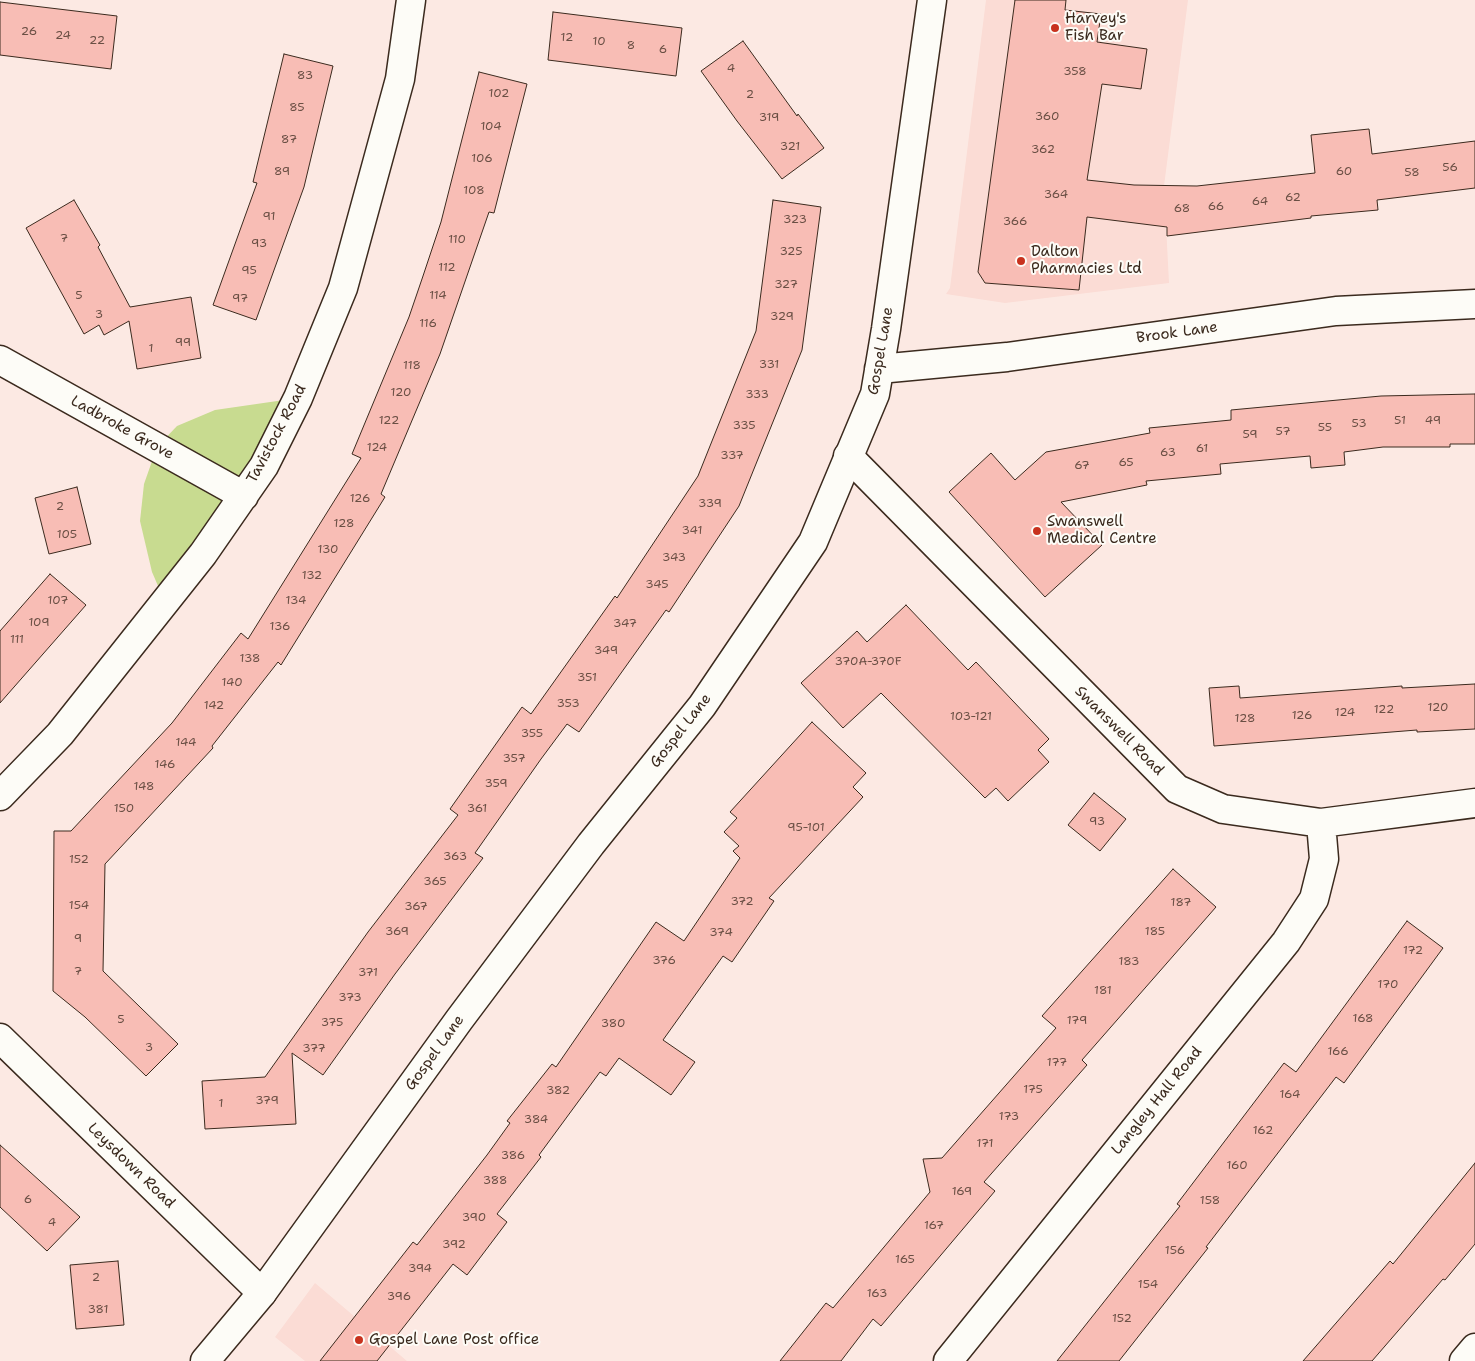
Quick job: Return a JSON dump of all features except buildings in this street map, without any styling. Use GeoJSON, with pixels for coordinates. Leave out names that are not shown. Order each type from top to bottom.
{"type":"FeatureCollection","features":[{"type":"Feature","properties":{"kind":"street","name":"Tavistock Road"},"geometry":{"type":"LineString","coordinates":[[0,796],[60,734],[203,554],[264,466],[298,398],[343,288],[400,79],[411,0]]}},
{"type":"Feature","properties":{"kind":"street","name":"Gospel Lane"},"geometry":{"type":"LineString","coordinates":[[204,1361],[262,1293],[459,1020],[591,844],[702,706],[813,542],[875,394],[932,0]]}},
{"type":"Feature","properties":{"kind":"street","name":"Brook Lane"},"geometry":{"type":"LineString","coordinates":[[879,369],[1007,357],[1336,311],[1475,304]]}},
{"type":"Feature","properties":{"kind":"street","name":"Ladbroke Grove"},"geometry":{"type":"LineString","coordinates":[[0,360],[244,496]]}},
{"type":"Feature","properties":{"kind":"street","name":"Swanswell Road"},"geometry":{"type":"LineString","coordinates":[[848,456],[1177,789],[1223,809],[1321,823],[1475,803]]}},
{"type":"Feature","properties":{"kind":"street","name":"Langley Hall Road"},"geometry":{"type":"LineString","coordinates":[[948,1361],[1286,942],[1314,900],[1324,859],[1321,823]]}},
{"type":"Feature","properties":{"kind":"street","name":"Leysdown Road"},"geometry":{"type":"LineString","coordinates":[[0,1038],[262,1293]]}},
{"type":"Feature","properties":{"kind":"street"},"geometry":{"type":"LineString","coordinates":[[1464,1361],[1475,1348]]}},
{"type":"Feature","properties":{"kind":"shaded area"},"geometry":{"type":"Polygon","coordinates":[[[986,0],[1188,0],[1164,186],[1169,283],[1005,303],[946,294],[950,288],[986,0]]]}},
{"type":"Feature","properties":{"kind":"shaded area"},"geometry":{"type":"Polygon","coordinates":[[[315,1283],[407,1361],[305,1361],[275,1337],[315,1283]]]}},
{"type":"Feature","properties":{"kind":"green space"},"geometry":{"type":"Polygon","coordinates":[[[298,398],[165,602],[152,572],[140,521],[144,484],[157,447],[177,426],[215,410],[298,398]]]}},
{"type":"Feature","properties":{"kind":"place","name":"Harvey's Fish Bar"},"geometry":{"type":"Point","coordinates":[1055,28]}},
{"type":"Feature","properties":{"kind":"place","name":"Dalton Pharmacies Ltd"},"geometry":{"type":"Point","coordinates":[1021,261]}},
{"type":"Feature","properties":{"kind":"place","name":"Swanswell Medical Centre"},"geometry":{"type":"Point","coordinates":[1037,531]}},
{"type":"Feature","properties":{"kind":"place","name":"Gospel Lane Post office"},"geometry":{"type":"Point","coordinates":[359,1340]}}]}
